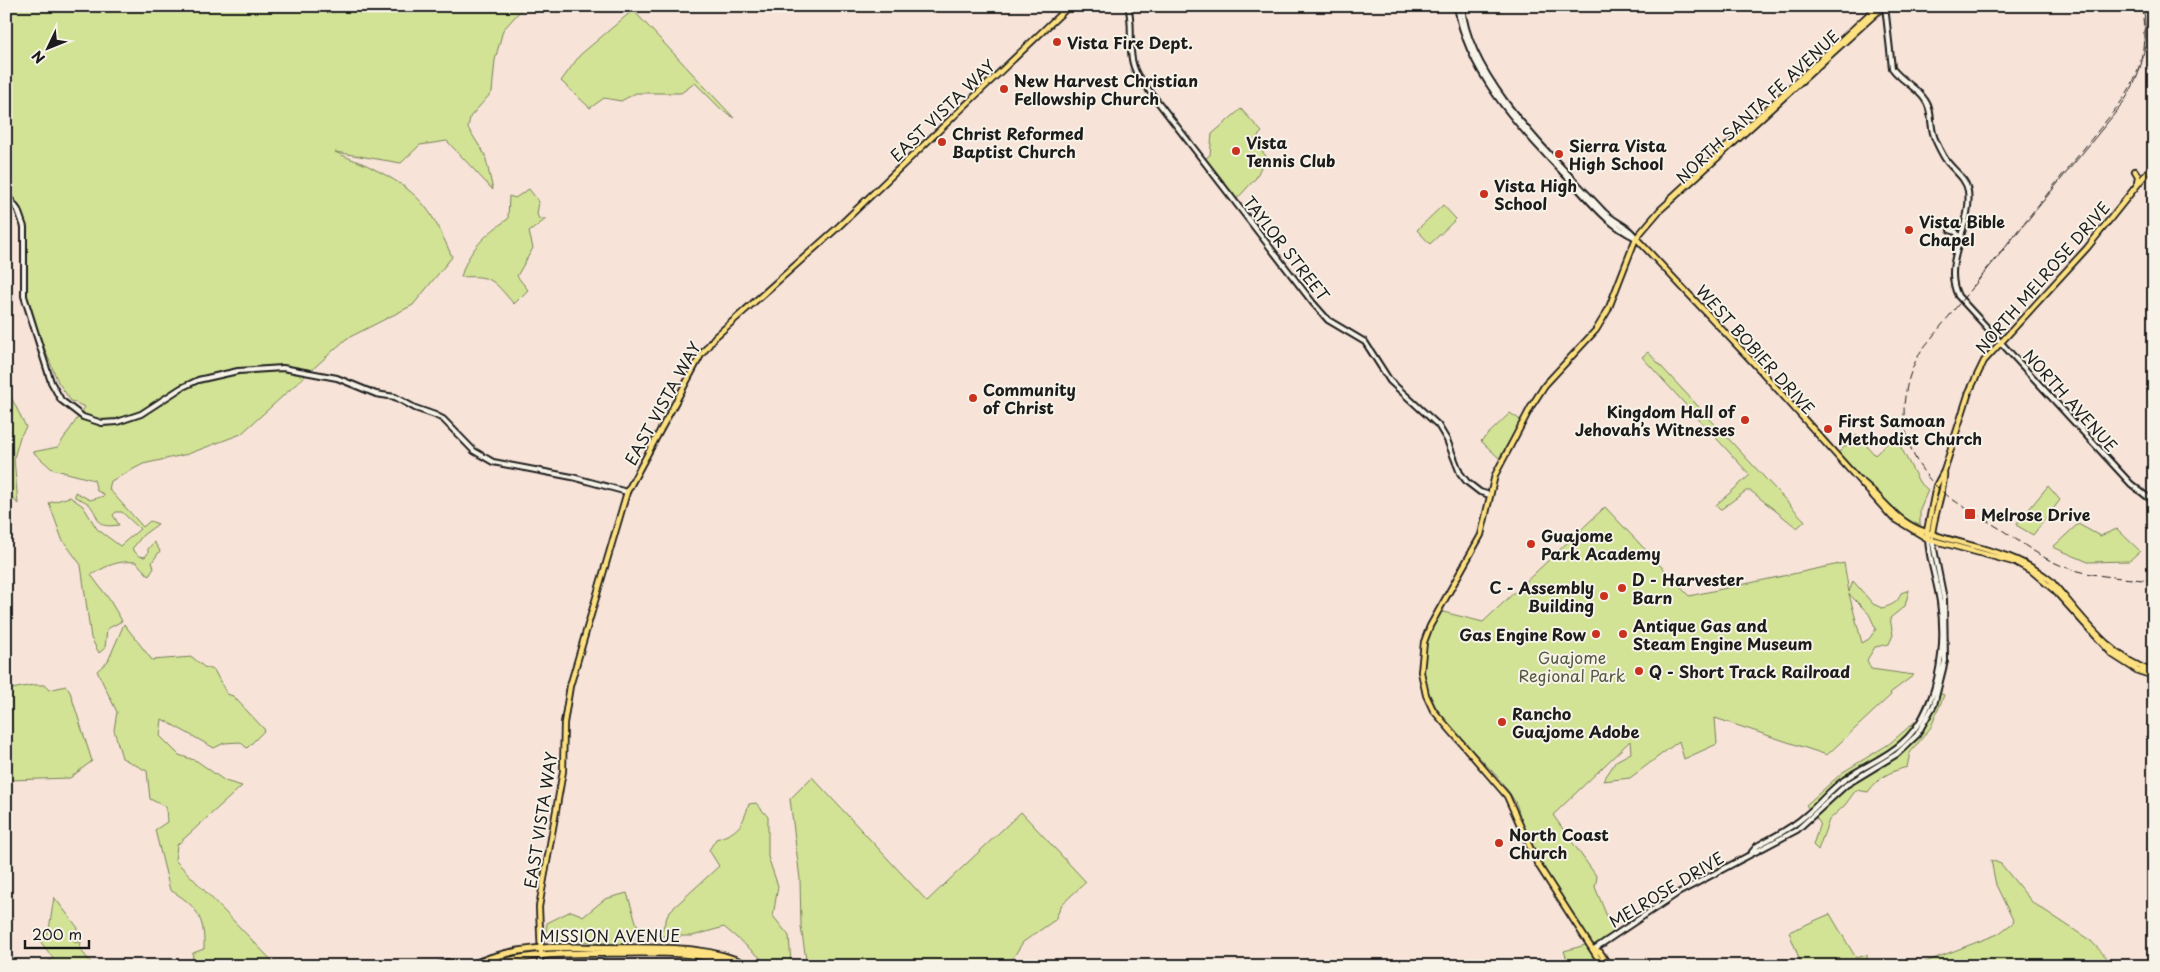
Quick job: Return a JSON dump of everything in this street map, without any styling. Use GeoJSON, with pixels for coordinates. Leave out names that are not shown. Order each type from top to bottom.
{"type":"FeatureCollection","features":[{"type":"Feature","properties":{"kind":"highway","name":"MISSION AVENUE"},"geometry":{"type":"LineString","coordinates":[[472,965],[506,953],[540,947],[691,950],[726,956],[750,966]]}},
{"type":"Feature","properties":{"kind":"highway","name":"MISSION AVENUE"},"geometry":{"type":"LineString","coordinates":[[492,966],[541,955],[684,953],[710,957],[739,966]]}},
{"type":"Feature","properties":{"kind":"main road","name":"EAST VISTA WAY"},"geometry":{"type":"LineString","coordinates":[[541,955],[539,907],[563,772],[564,723],[568,693],[627,492],[701,355],[714,339],[836,229],[1069,6]]}},
{"type":"Feature","properties":{"kind":"main road","name":"TAYLOR STREET"},"geometry":{"type":"LineString","coordinates":[[1128,6],[1132,18],[1130,53],[1138,76],[1313,303],[1328,320],[1365,342],[1390,381],[1438,425],[1447,440],[1460,473],[1467,482],[1480,492],[1490,495]]}},
{"type":"Feature","properties":{"kind":"main road"},"geometry":{"type":"LineString","coordinates":[[1457,6],[1464,36],[1471,53],[1506,109],[1609,222],[1636,238]]}},
{"type":"Feature","properties":{"kind":"main road"},"geometry":{"type":"LineString","coordinates":[[1462,6],[1464,22],[1472,45],[1506,104],[1607,214],[1632,232],[1636,238]]}},
{"type":"Feature","properties":{"kind":"main road","name":"NORTH SANTA FE AVENUE"},"geometry":{"type":"LineString","coordinates":[[1603,966],[1594,949],[1537,863],[1508,796],[1438,718],[1426,695],[1421,680],[1422,653],[1426,635],[1481,535],[1496,475],[1537,394],[1596,330],[1605,316],[1636,238],[1648,222],[1703,167],[1878,6]]}},
{"type":"Feature","properties":{"kind":"main road","name":"NORTH SANTA FE AVENUE"},"geometry":{"type":"LineString","coordinates":[[1684,188],[1884,6]]}},
{"type":"Feature","properties":{"kind":"main road","name":"NORTH AVENUE"},"geometry":{"type":"LineString","coordinates":[[1884,6],[1892,68],[1926,101],[1938,147],[1948,164],[1967,186],[1968,203],[1954,266],[1954,285],[1958,296],[2131,484],[2154,502]]}},
{"type":"Feature","properties":{"kind":"main road","name":"NORTH MELROSE DRIVE"},"geometry":{"type":"LineString","coordinates":[[1929,532],[1936,486],[1944,471],[1973,382],[1984,361],[2087,248],[2154,164]]}},
{"type":"Feature","properties":{"kind":"main road"},"geometry":{"type":"LineString","coordinates":[[1698,177],[1703,167]]}},
{"type":"Feature","properties":{"kind":"main road"},"geometry":{"type":"LineString","coordinates":[[2134,171],[2138,176],[2136,187]]}},
{"type":"Feature","properties":{"kind":"main road"},"geometry":{"type":"LineString","coordinates":[[6,194],[18,210],[24,227],[24,296],[51,382],[62,400],[83,417],[102,423],[117,422],[141,414],[181,388],[198,380],[238,371],[283,368],[337,378],[376,394],[395,397],[415,408],[435,414],[443,419],[474,451],[493,462],[572,477],[627,492]]}},
{"type":"Feature","properties":{"kind":"main road"},"geometry":{"type":"LineString","coordinates":[[1950,230],[1956,232],[1960,240]]}},
{"type":"Feature","properties":{"kind":"main road","name":"WEST BOBIER DRIVE"},"geometry":{"type":"LineString","coordinates":[[1636,238],[1857,477]]}},
{"type":"Feature","properties":{"kind":"main road"},"geometry":{"type":"LineString","coordinates":[[1857,477],[1904,521],[1929,532],[2027,563],[2050,580],[2100,636],[2128,661]]}},
{"type":"Feature","properties":{"kind":"main road"},"geometry":{"type":"LineString","coordinates":[[1857,477],[1892,517],[1930,539],[2017,563],[2033,572],[2055,591],[2112,654],[2138,671],[2154,676]]}},
{"type":"Feature","properties":{"kind":"main road","name":"MELROSE DRIVE"},"geometry":{"type":"LineString","coordinates":[[1594,949],[1678,893],[1796,830],[1846,785],[1905,748],[1927,721],[1941,684],[1946,637],[1944,599],[1929,532]]}},
{"type":"Feature","properties":{"kind":"main road"},"geometry":{"type":"LineString","coordinates":[[1975,551],[1993,554],[1996,552]]}},
{"type":"Feature","properties":{"kind":"main road"},"geometry":{"type":"LineString","coordinates":[[2112,654],[2154,672]]}},
{"type":"Feature","properties":{"kind":"main road","name":"NORTH SANTA FE AVENUE"},"geometry":{"type":"LineString","coordinates":[[1594,949],[1600,952],[1609,966]]}},
{"type":"Feature","properties":{"kind":"main road"},"geometry":{"type":"LineString","coordinates":[[539,966],[541,955]]}},
{"type":"Feature","properties":{"kind":"main road"},"geometry":{"type":"LineString","coordinates":[[438,966],[447,962],[460,966]]}},
{"type":"Feature","properties":{"kind":"green space"},"geometry":{"type":"Polygon","coordinates":[[[6,6],[522,6],[521,10],[503,30],[495,60],[492,92],[470,117],[468,128],[485,155],[493,190],[447,141],[420,145],[401,163],[335,152],[373,168],[406,188],[425,206],[439,228],[452,257],[413,305],[346,339],[241,434],[188,454],[143,464],[111,481],[109,489],[143,527],[150,521],[158,524],[143,535],[132,549],[139,556],[145,557],[148,549],[154,542],[160,551],[152,562],[154,568],[149,576],[136,562],[112,564],[91,575],[109,599],[122,621],[107,629],[105,648],[99,653],[91,638],[81,565],[62,539],[49,503],[70,497],[83,506],[97,529],[120,546],[140,529],[122,512],[116,512],[113,515],[119,525],[106,526],[100,523],[91,506],[75,497],[75,492],[90,500],[104,496],[104,494],[97,491],[94,480],[52,469],[33,452],[58,447],[85,407],[71,401],[58,382],[25,300],[23,227],[6,191],[6,6]]]}},
{"type":"Feature","properties":{"kind":"green space"},"geometry":{"type":"Polygon","coordinates":[[[633,10],[734,118],[721,109],[695,83],[681,93],[636,93],[621,101],[604,98],[590,108],[561,81],[580,55],[633,10]]]}},
{"type":"Feature","properties":{"kind":"green space","name":"Vista Tennis Club"},"geometry":{"type":"Polygon","coordinates":[[[1241,109],[1262,132],[1253,141],[1266,156],[1256,178],[1235,201],[1203,160],[1210,155],[1212,134],[1241,109]]]}},
{"type":"Feature","properties":{"kind":"green space"},"geometry":{"type":"Polygon","coordinates":[[[529,189],[539,202],[537,214],[539,219],[546,219],[529,232],[533,248],[517,276],[528,290],[514,304],[492,281],[480,277],[461,277],[468,259],[479,243],[508,219],[509,196],[515,198],[529,189]]]}},
{"type":"Feature","properties":{"kind":"green space"},"geometry":{"type":"Polygon","coordinates":[[[1443,205],[1456,219],[1430,244],[1417,230],[1443,205]]]}},
{"type":"Feature","properties":{"kind":"green space"},"geometry":{"type":"Polygon","coordinates":[[[1648,352],[1805,521],[1797,528],[1751,491],[1746,491],[1720,510],[1716,505],[1750,475],[1642,357],[1648,352]]]}},
{"type":"Feature","properties":{"kind":"green space"},"geometry":{"type":"Polygon","coordinates":[[[6,373],[10,395],[26,427],[20,437],[14,458],[18,504],[6,491],[6,373]]]}},
{"type":"Feature","properties":{"kind":"green space"},"geometry":{"type":"Polygon","coordinates":[[[1510,413],[1522,421],[1499,458],[1481,441],[1510,413]]]}},
{"type":"Feature","properties":{"kind":"green space"},"geometry":{"type":"Polygon","coordinates":[[[1857,435],[1875,455],[1895,436],[1919,482],[1928,490],[1920,509],[1920,526],[1886,502],[1838,453],[1857,435]]]}},
{"type":"Feature","properties":{"kind":"green space"},"geometry":{"type":"Polygon","coordinates":[[[2048,486],[2060,500],[2033,535],[2016,525],[2048,486]]]}},
{"type":"Feature","properties":{"kind":"green space","name":"Guajome Regional Park"},"geometry":{"type":"Polygon","coordinates":[[[1605,507],[1689,596],[1844,563],[1849,592],[1853,581],[1873,604],[1882,608],[1894,603],[1901,593],[1909,590],[1905,606],[1890,618],[1893,635],[1889,644],[1875,647],[1867,660],[1871,669],[1914,675],[1890,693],[1891,695],[1827,755],[1715,718],[1717,744],[1684,759],[1679,741],[1630,778],[1603,781],[1616,761],[1631,753],[1630,741],[1553,815],[1597,877],[1595,887],[1613,931],[1613,935],[1594,950],[1602,966],[1569,966],[1564,951],[1589,944],[1545,877],[1525,834],[1514,800],[1501,781],[1452,729],[1438,710],[1428,690],[1423,667],[1425,642],[1439,611],[1483,622],[1605,507]],[[1849,594],[1862,643],[1869,639],[1876,629],[1869,614],[1849,594]]]}},
{"type":"Feature","properties":{"kind":"green space"},"geometry":{"type":"Polygon","coordinates":[[[2078,524],[2100,536],[2117,529],[2140,551],[2129,561],[2088,562],[2053,547],[2078,524]]]}},
{"type":"Feature","properties":{"kind":"green space"},"geometry":{"type":"Polygon","coordinates":[[[124,624],[152,660],[192,657],[204,667],[214,670],[227,694],[233,696],[265,730],[247,748],[240,742],[224,743],[214,748],[162,719],[160,736],[179,755],[197,761],[225,781],[242,786],[177,845],[175,860],[277,966],[192,966],[193,953],[204,949],[203,928],[201,920],[192,907],[170,890],[155,830],[167,822],[166,807],[150,799],[147,771],[122,758],[114,730],[117,712],[97,671],[108,661],[124,624]]]}},
{"type":"Feature","properties":{"kind":"green space"},"geometry":{"type":"Polygon","coordinates":[[[44,685],[49,690],[66,686],[70,692],[92,761],[70,778],[6,779],[6,690],[44,685]]]}},
{"type":"Feature","properties":{"kind":"green space"},"geometry":{"type":"Polygon","coordinates":[[[1931,690],[1944,695],[1931,727],[1910,753],[1907,767],[1885,776],[1876,782],[1868,792],[1856,790],[1845,805],[1829,820],[1818,850],[1813,845],[1820,823],[1806,805],[1843,772],[1889,744],[1918,719],[1931,690]]]}},
{"type":"Feature","properties":{"kind":"green space"},"geometry":{"type":"Polygon","coordinates":[[[812,777],[927,901],[1021,812],[1086,882],[1062,904],[1055,920],[1023,942],[1013,958],[1003,966],[807,966],[801,927],[800,879],[790,799],[812,777]]]}},
{"type":"Feature","properties":{"kind":"green space"},"geometry":{"type":"Polygon","coordinates":[[[756,803],[768,817],[768,857],[778,886],[773,916],[789,936],[791,963],[788,966],[770,966],[724,927],[692,936],[642,936],[621,944],[545,939],[547,923],[571,911],[584,916],[605,899],[627,893],[637,925],[648,931],[662,930],[669,912],[719,866],[709,850],[716,839],[735,831],[742,823],[749,804],[756,803]]]}},
{"type":"Feature","properties":{"kind":"green space"},"geometry":{"type":"Polygon","coordinates":[[[1991,860],[2001,864],[2032,902],[2091,941],[2107,958],[2102,966],[1915,966],[1998,934],[2014,922],[1996,885],[1991,860]]]}},
{"type":"Feature","properties":{"kind":"green space"},"geometry":{"type":"Polygon","coordinates":[[[54,897],[78,928],[73,938],[75,943],[81,941],[80,949],[92,964],[91,966],[43,966],[53,958],[40,941],[49,930],[54,897]]]}},
{"type":"Feature","properties":{"kind":"green space"},"geometry":{"type":"Polygon","coordinates":[[[1830,914],[1856,958],[1867,955],[1867,966],[1802,966],[1789,932],[1830,914]]]}},
{"type":"Feature","properties":{"kind":"tram line"},"geometry":{"type":"LineString","coordinates":[[1973,287],[2128,96],[2139,72],[2145,47],[2143,6]]}},
{"type":"Feature","properties":{"kind":"railway"},"geometry":{"type":"LineString","coordinates":[[2141,6],[2144,33],[2141,59],[2126,95],[1921,351],[1907,385],[1904,421],[1914,455],[1923,471],[1936,486],[1958,503],[2041,556],[2059,565],[2099,575],[2154,581]]}},
{"type":"Feature","properties":{"kind":"place","name":"Vista Fire Dept."},"geometry":{"type":"Point","coordinates":[1057,42]}},
{"type":"Feature","properties":{"kind":"place","name":"New Harvest Christian Fellowship Church"},"geometry":{"type":"Point","coordinates":[1004,89]}},
{"type":"Feature","properties":{"kind":"place","name":"Christ Reformed Baptist Church"},"geometry":{"type":"Point","coordinates":[942,142]}},
{"type":"Feature","properties":{"kind":"place","name":"Vista Tennis Club"},"geometry":{"type":"Point","coordinates":[1236,151]}},
{"type":"Feature","properties":{"kind":"place","name":"Sierra Vista High School"},"geometry":{"type":"Point","coordinates":[1559,154]}},
{"type":"Feature","properties":{"kind":"place","name":"Vista High School"},"geometry":{"type":"Point","coordinates":[1484,194]}},
{"type":"Feature","properties":{"kind":"place","name":"Vista Bible Chapel"},"geometry":{"type":"Point","coordinates":[1909,230]}},
{"type":"Feature","properties":{"kind":"place","name":"Community of Christ"},"geometry":{"type":"Point","coordinates":[973,398]}},
{"type":"Feature","properties":{"kind":"place","name":"Kingdom Hall of Jehovah’s Witnesses"},"geometry":{"type":"Point","coordinates":[1745,420]}},
{"type":"Feature","properties":{"kind":"place","name":"First Samoan Methodist Church"},"geometry":{"type":"Point","coordinates":[1828,429]}},
{"type":"Feature","properties":{"kind":"place","name":"Melrose Drive"},"geometry":{"type":"Point","coordinates":[1970,514]}},
{"type":"Feature","properties":{"kind":"place","name":"Guajome Park Academy"},"geometry":{"type":"Point","coordinates":[1531,544]}},
{"type":"Feature","properties":{"kind":"place","name":"D - Harvester Barn"},"geometry":{"type":"Point","coordinates":[1622,588]}},
{"type":"Feature","properties":{"kind":"place","name":"C - Assembly Building"},"geometry":{"type":"Point","coordinates":[1604,596]}},
{"type":"Feature","properties":{"kind":"place","name":"Gas Engine Row"},"geometry":{"type":"Point","coordinates":[1596,634]}},
{"type":"Feature","properties":{"kind":"place","name":"Antique Gas and Steam Engine Museum"},"geometry":{"type":"Point","coordinates":[1623,634]}},
{"type":"Feature","properties":{"kind":"place","name":"Q - Short Track Railroad"},"geometry":{"type":"Point","coordinates":[1639,671]}},
{"type":"Feature","properties":{"kind":"place","name":"Rancho Guajome Adobe"},"geometry":{"type":"Point","coordinates":[1502,722]}},
{"type":"Feature","properties":{"kind":"place","name":"North Coast Church"},"geometry":{"type":"Point","coordinates":[1499,843]}}]}
